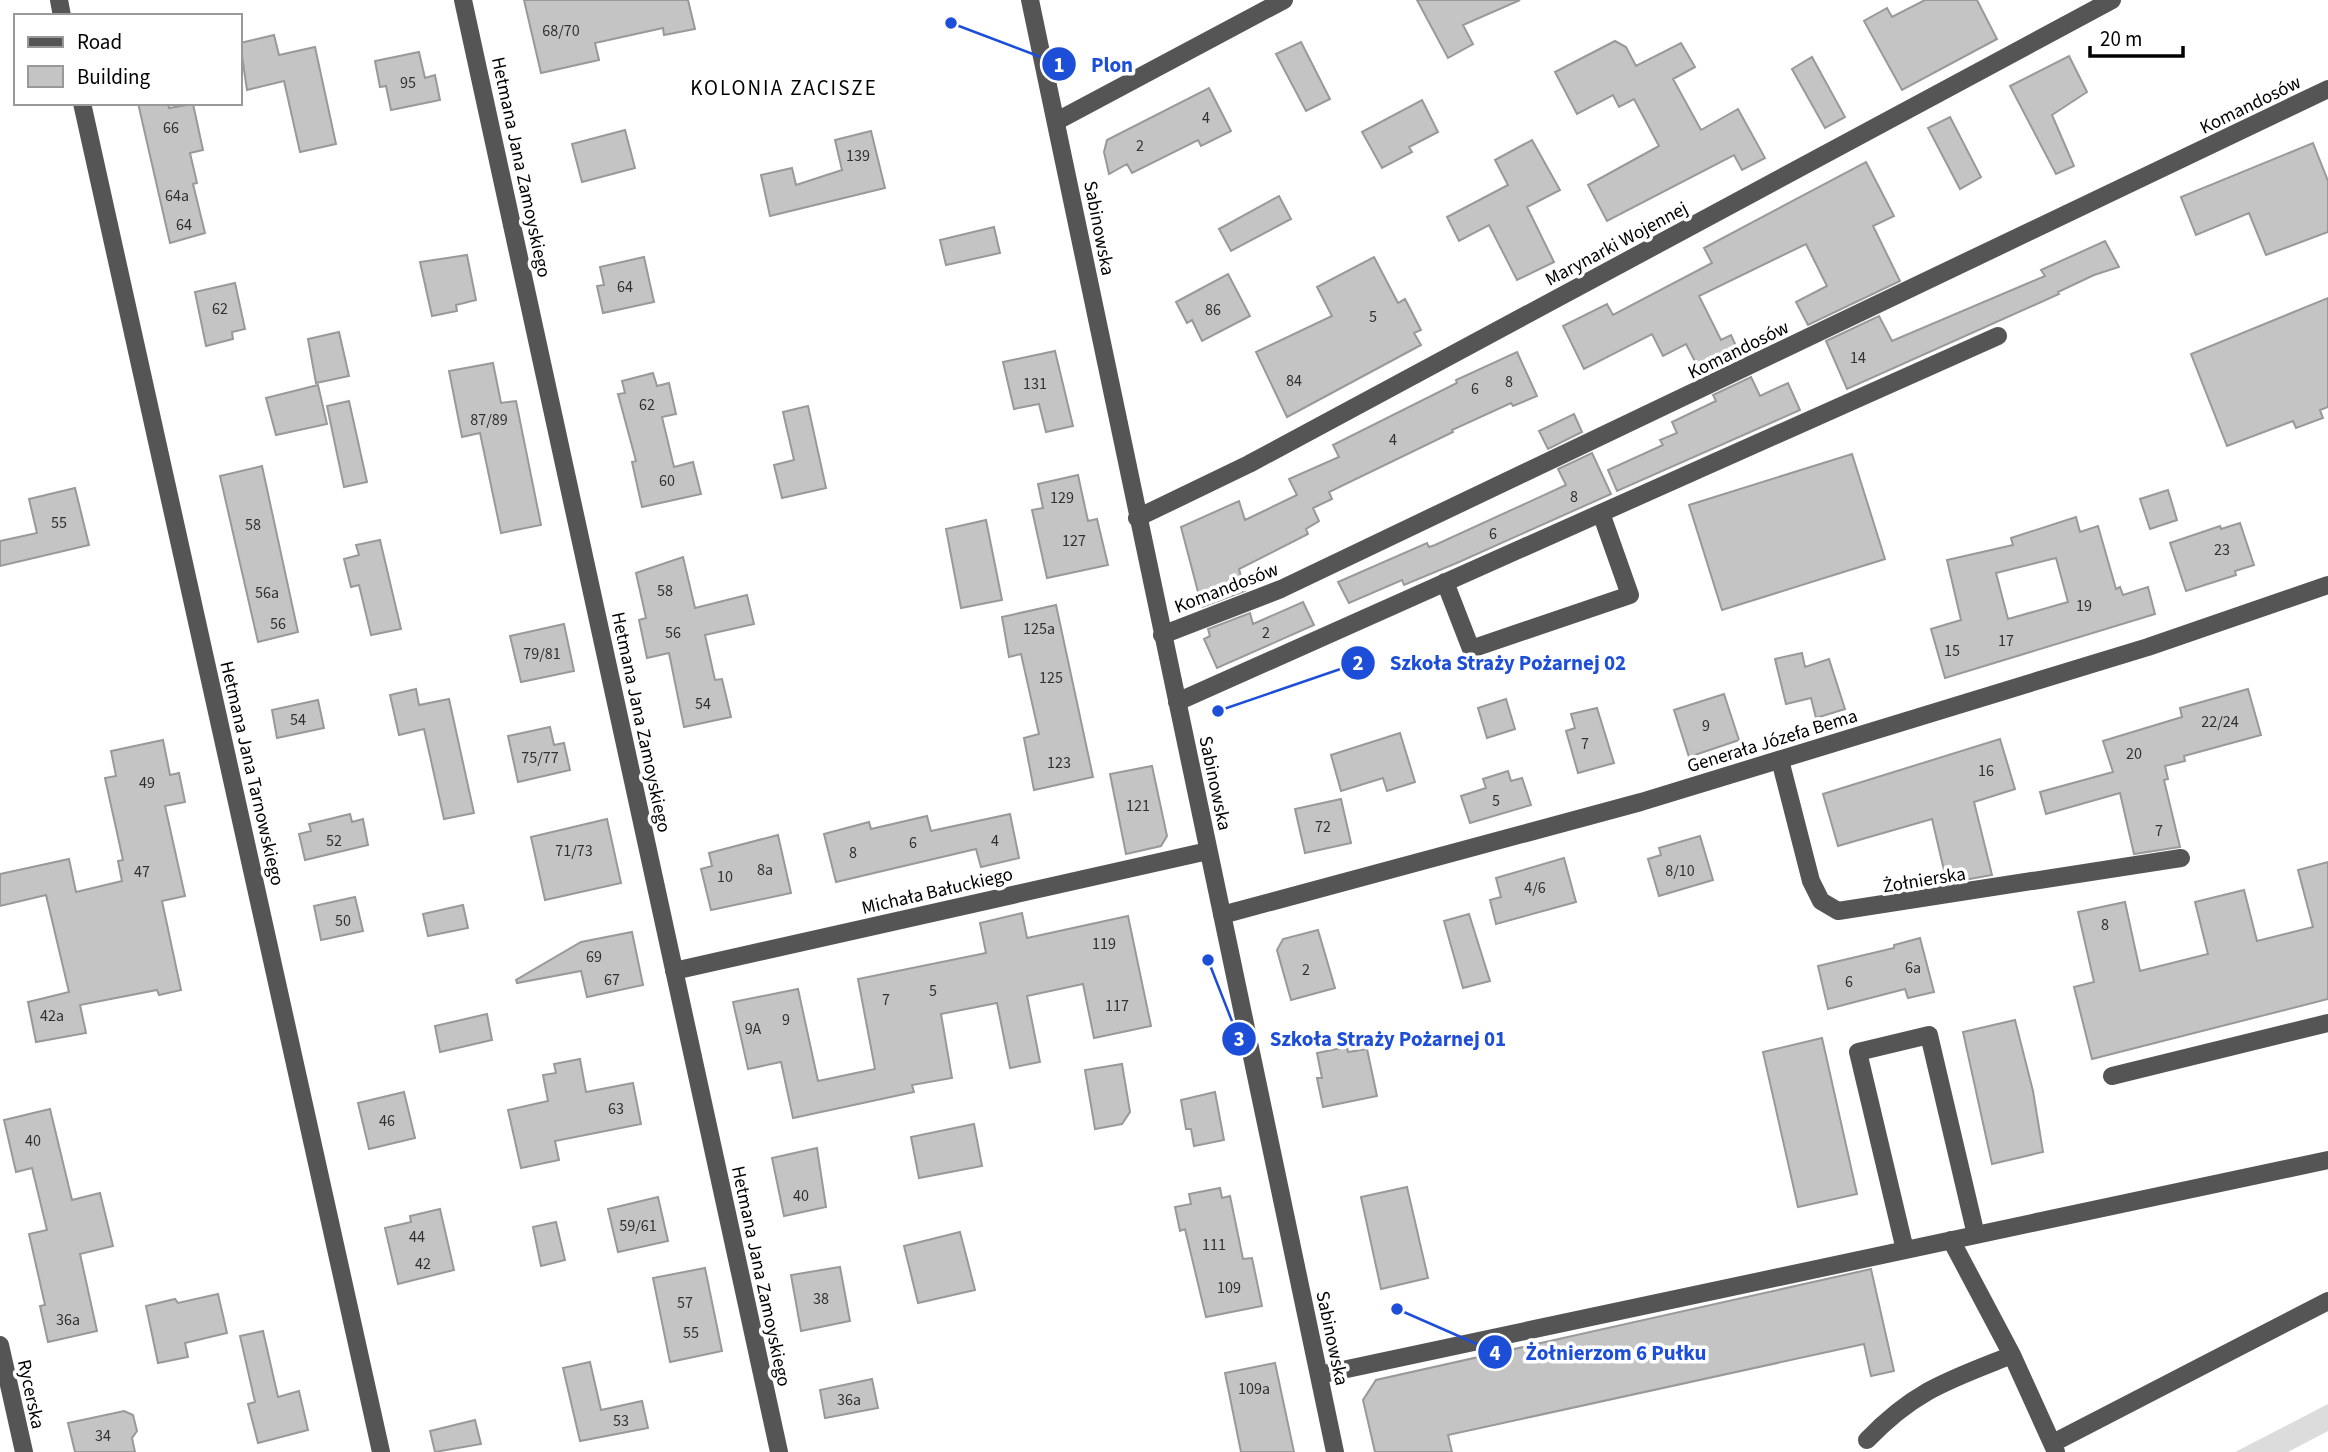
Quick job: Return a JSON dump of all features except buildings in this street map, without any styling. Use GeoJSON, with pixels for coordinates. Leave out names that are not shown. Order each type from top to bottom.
{"type":"FeatureCollection","features":[{"type":"Feature","properties":{"kind":"street","name":"Hetmana Jana Zamoyskiego"},"geometry":{"type":"LineString","coordinates":[[463,0],[779,1452]]}},
{"type":"Feature","properties":{"kind":"street","name":"Sabinowska"},"geometry":{"type":"LineString","coordinates":[[1030,0],[1335,1452]]}},
{"type":"Feature","properties":{"kind":"street"},"geometry":{"type":"LineString","coordinates":[[1057,121],[1284,0]]}},
{"type":"Feature","properties":{"kind":"street","name":"Marynarki Wojennej"},"geometry":{"type":"LineString","coordinates":[[1137,517],[1249,464],[2112,0]]}},
{"type":"Feature","properties":{"kind":"street","name":"Komandosów"},"geometry":{"type":"LineString","coordinates":[[1162,635],[1281,589],[2328,89]]}},
{"type":"Feature","properties":{"kind":"street","name":"Hetmana Jana Tarnowskiego"},"geometry":{"type":"LineString","coordinates":[[82,105],[381,1452]]}},
{"type":"Feature","properties":{"kind":"street"},"geometry":{"type":"LineString","coordinates":[[1177,702],[1998,336]]}},
{"type":"Feature","properties":{"kind":"street"},"geometry":{"type":"LineString","coordinates":[[1445,582],[1471,649],[1630,595],[1601,513]]}},
{"type":"Feature","properties":{"kind":"street","name":"Generała Józefa Bema"},"geometry":{"type":"LineString","coordinates":[[1222,915],[1641,802],[2148,647],[2328,585]]}},
{"type":"Feature","properties":{"kind":"street","name":"Żołnierska"},"geometry":{"type":"LineString","coordinates":[[1780,760],[1811,880],[1821,901],[1838,911],[2181,858]]}},
{"type":"Feature","properties":{"kind":"street","name":"Michała Bałuckiego"},"geometry":{"type":"LineString","coordinates":[[674,971],[1208,850]]}},
{"type":"Feature","properties":{"kind":"street"},"geometry":{"type":"LineString","coordinates":[[2112,1076],[2328,1023]]}},
{"type":"Feature","properties":{"kind":"street"},"geometry":{"type":"LineString","coordinates":[[1905,1250],[1858,1052],[1929,1035],[1976,1235]]}},
{"type":"Feature","properties":{"kind":"street"},"geometry":{"type":"LineString","coordinates":[[1319,1375],[2328,1160]]}},
{"type":"Feature","properties":{"kind":"street"},"geometry":{"type":"LineString","coordinates":[[1951,1240],[2012,1355],[2055,1448],[2328,1301]]}},
{"type":"Feature","properties":{"kind":"street","name":"Rycerska"},"geometry":{"type":"LineString","coordinates":[[0,1345],[24,1452]]}},
{"type":"Feature","properties":{"kind":"street"},"geometry":{"type":"LineString","coordinates":[[1867,1440],[1914,1397],[2012,1355]]}},
{"type":"Feature","properties":{"kind":"shaded area"},"geometry":{"type":"Polygon","coordinates":[[[2328,1404],[2328,1431],[2288,1452],[2235,1452],[2328,1404]]]}},
{"type":"Feature","properties":{"kind":"place","name":"Plon"},"geometry":{"type":"Point","coordinates":[951,23]}},
{"type":"Feature","properties":{"kind":"place","name":"Szkoła Straży Pożarnej 02"},"geometry":{"type":"Point","coordinates":[1218,711]}},
{"type":"Feature","properties":{"kind":"place","name":"Szkoła Straży Pożarnej 01"},"geometry":{"type":"Point","coordinates":[1208,960]}},
{"type":"Feature","properties":{"kind":"place","name":"Żołnierzom 6 Pułku"},"geometry":{"type":"Point","coordinates":[1397,1309]}},
{"type":"Feature","properties":{"kind":"district","name":"KOLONIA ZACISZE"},"geometry":{"type":"Point","coordinates":[784,88]}}]}
